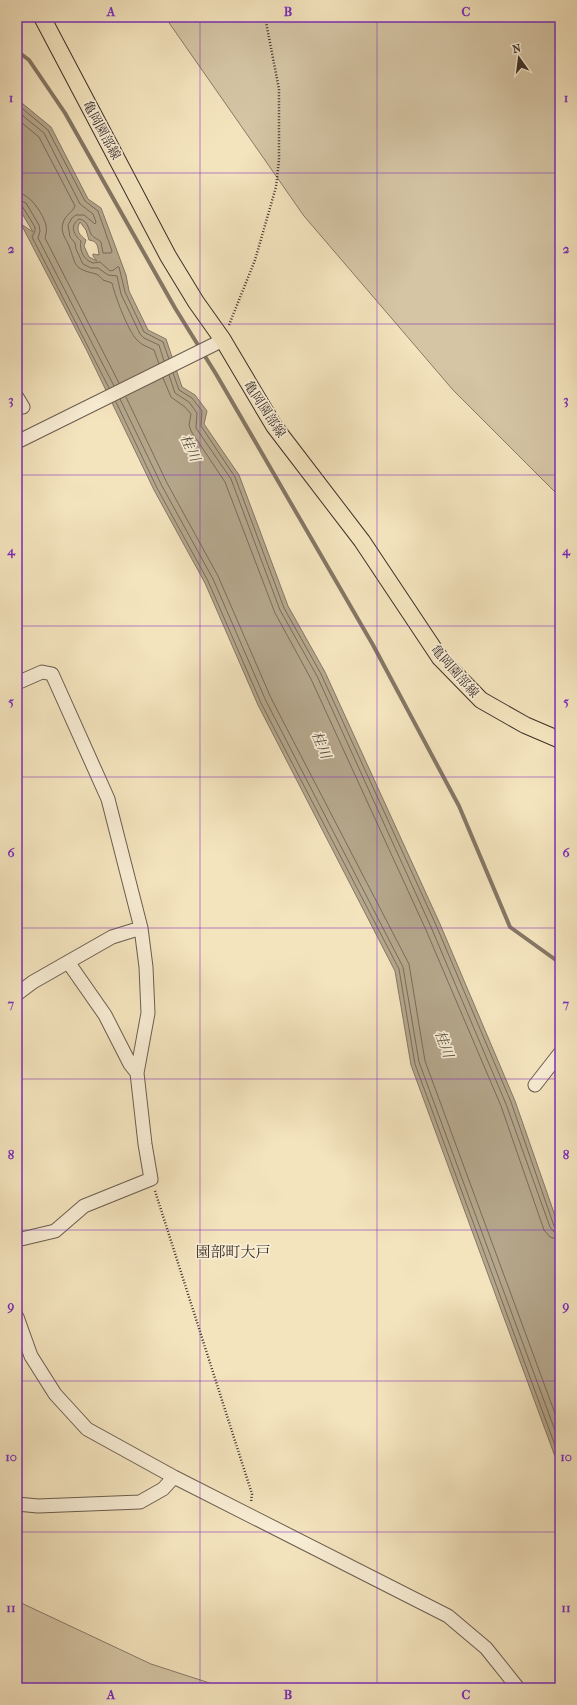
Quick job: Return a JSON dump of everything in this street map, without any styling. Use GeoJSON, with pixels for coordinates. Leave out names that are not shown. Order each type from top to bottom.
{"type":"FeatureCollection","features":[{"type":"Feature","properties":{"kind":"main road","name":"亀岡園部線"},"geometry":{"type":"LineString","coordinates":[[42,17],[168,256],[219,341],[274,426],[362,541],[440,658],[481,700],[525,725],[560,740]]}},
{"type":"Feature","properties":{"kind":"street"},"geometry":{"type":"LineString","coordinates":[[18,442],[219,341]]}},
{"type":"Feature","properties":{"kind":"street"},"geometry":{"type":"LineString","coordinates":[[17,683],[42,672],[52,674],[108,799],[141,928],[146,967],[148,1014],[137,1073],[145,1144],[151,1179],[84,1206],[56,1230],[17,1240]]}},
{"type":"Feature","properties":{"kind":"street"},"geometry":{"type":"LineString","coordinates":[[17,994],[33,982],[112,937],[141,928]]}},
{"type":"Feature","properties":{"kind":"street"},"geometry":{"type":"LineString","coordinates":[[68,962],[105,1015],[130,1064],[137,1073]]}},
{"type":"Feature","properties":{"kind":"street"},"geometry":{"type":"LineString","coordinates":[[535,1085],[560,1053]]}},
{"type":"Feature","properties":{"kind":"street"},"geometry":{"type":"LineString","coordinates":[[17,1316],[31,1356],[55,1394],[86,1429],[174,1477],[448,1616],[486,1648],[518,1688]]}},
{"type":"Feature","properties":{"kind":"street"},"geometry":{"type":"LineString","coordinates":[[17,1504],[38,1506],[140,1502],[163,1489],[174,1477]]}},
{"type":"Feature","properties":{"kind":"path"},"geometry":{"type":"LineString","coordinates":[[219,341],[255,260],[276,187],[279,160],[279,89],[265,17]]}},
{"type":"Feature","properties":{"kind":"path"},"geometry":{"type":"LineString","coordinates":[[151,1179],[177,1254],[252,1494],[249,1515]]}},
{"type":"Feature","properties":{"kind":"shaded area"},"geometry":{"type":"Polygon","coordinates":[[[165,17],[560,17],[560,497],[453,390],[304,216],[165,17]]]}},
{"type":"Feature","properties":{"kind":"shaded area"},"geometry":{"type":"Polygon","coordinates":[[[17,1601],[151,1664],[225,1688],[17,1688],[17,1601]]]}},
{"type":"Feature","properties":{"kind":"water","name":"桂川"},"geometry":{"type":"Polygon","coordinates":[[[17,99],[51,127],[88,199],[101,208],[126,275],[129,291],[148,330],[166,339],[182,387],[195,395],[207,411],[204,424],[239,475],[288,606],[325,672],[440,924],[515,1101],[560,1230],[560,1470],[411,1065],[395,971],[258,705],[205,583],[154,490],[87,351],[21,224],[33,232],[17,205],[17,99]],[[80,222],[78,230],[86,240],[84,246],[89,257],[97,261],[93,254],[99,255],[98,247],[96,243],[89,240],[86,230],[80,222]]]}},
{"type":"Feature","properties":{"kind":"waterway"},"geometry":{"type":"LineString","coordinates":[[17,51],[29,60],[65,113],[175,308],[216,374],[373,645],[459,806],[510,927],[560,963]]}},
{"type":"Feature","properties":{"kind":"district","name":"園部町大戸"},"geometry":{"type":"Point","coordinates":[233,1252]}}]}
